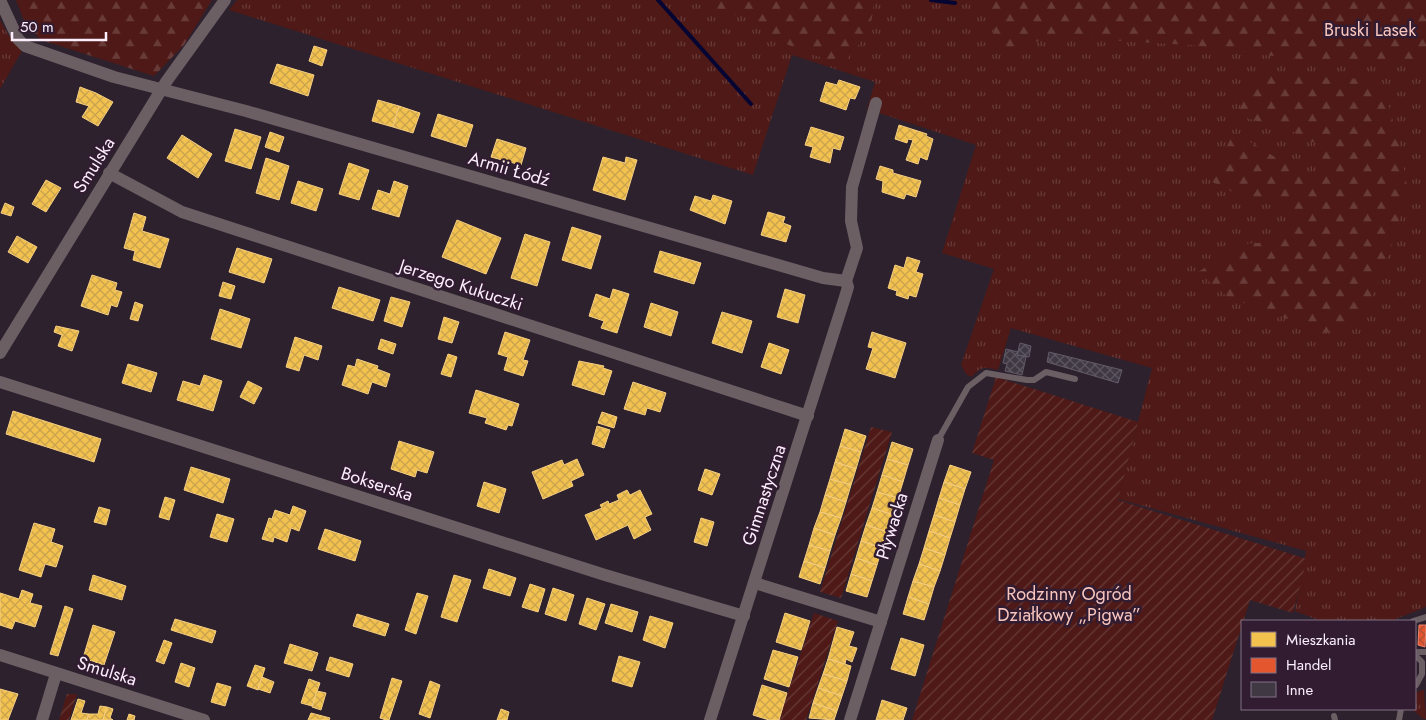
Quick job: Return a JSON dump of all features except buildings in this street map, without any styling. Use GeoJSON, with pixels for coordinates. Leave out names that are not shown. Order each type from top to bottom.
{"type":"FeatureCollection","features":[{"type":"Feature","properties":{"kind":"street","name":"Armii Łódź"},"geometry":{"type":"LineString","coordinates":[[0,0],[18,39],[26,46],[114,77],[246,111],[823,278],[846,281]]}},
{"type":"Feature","properties":{"kind":"street","name":"Smulska"},"geometry":{"type":"LineString","coordinates":[[0,353],[109,173],[225,0]]}},
{"type":"Feature","properties":{"kind":"street","name":"Gimnastyczna"},"geometry":{"type":"LineString","coordinates":[[710,720],[848,287],[846,281],[857,248],[850,221],[852,187],[876,103]]}},
{"type":"Feature","properties":{"kind":"street","name":"Jerzego Kukuczki"},"geometry":{"type":"LineString","coordinates":[[109,173],[182,212],[808,416]]}},
{"type":"Feature","properties":{"kind":"street","name":"Bokserska"},"geometry":{"type":"LineString","coordinates":[[0,382],[605,575],[744,616]]}},
{"type":"Feature","properties":{"kind":"street","name":"Pływacka"},"geometry":{"type":"LineString","coordinates":[[850,720],[938,440]]}},
{"type":"Feature","properties":{"kind":"street"},"geometry":{"type":"LineString","coordinates":[[755,583],[881,622]]}},
{"type":"Feature","properties":{"kind":"street","name":"Smulska"},"geometry":{"type":"LineString","coordinates":[[0,655],[203,720]]}},
{"type":"Feature","properties":{"kind":"street"},"geometry":{"type":"LineString","coordinates":[[42,720],[56,674]]}},
{"type":"Feature","properties":{"kind":"lane"},"geometry":{"type":"LineString","coordinates":[[938,440],[968,387],[986,373],[1034,380],[1046,372],[1075,379]]}},
{"type":"Feature","properties":{"kind":"lane"},"geometry":{"type":"LineString","coordinates":[[1416,655],[1422,662],[1422,674],[1416,683]]}},
{"type":"Feature","properties":{"kind":"green space"},"geometry":{"type":"Polygon","coordinates":[[[16,0],[212,0],[184,45],[154,76],[41,40],[25,23],[16,0]]]}},
{"type":"Feature","properties":{"kind":"green space"},"geometry":{"type":"Polygon","coordinates":[[[237,0],[1426,0],[1426,607],[1394,620],[1318,620],[1295,611],[1306,551],[1118,499],[1152,368],[1011,328],[998,370],[983,368],[972,377],[966,374],[961,365],[994,269],[942,253],[976,145],[867,109],[875,82],[792,55],[753,175],[229,10],[237,0]]]}},
{"type":"Feature","properties":{"kind":"green space"},"geometry":{"type":"Polygon","coordinates":[[[701,0],[873,0],[873,9],[872,18],[865,35],[842,64],[799,50],[771,36],[754,18],[710,10],[701,0]]]}},
{"type":"Feature","properties":{"kind":"green space","name":"Bruski Lasek"},"geometry":{"type":"Polygon","coordinates":[[[993,0],[1426,0],[1426,62],[1297,59],[1190,45],[1052,37],[1002,52],[985,10],[993,0]]]}},
{"type":"Feature","properties":{"kind":"green space"},"geometry":{"type":"Polygon","coordinates":[[[0,20],[9,36],[22,51],[0,89],[0,20]]]}},
{"type":"Feature","properties":{"kind":"green space"},"geometry":{"type":"Polygon","coordinates":[[[1255,75],[1368,79],[1384,88],[1401,151],[1408,192],[1390,251],[1363,320],[1326,333],[1228,297],[1198,272],[1245,244],[1270,242],[1299,224],[1290,203],[1247,199],[1210,181],[1231,138],[1252,143],[1306,176],[1327,175],[1319,145],[1293,132],[1237,115],[1255,75]]]}},
{"type":"Feature","properties":{"kind":"green space","name":"Rodzinny Ogród Działkowy „Pigwa”"},"geometry":{"type":"Polygon","coordinates":[[[996,377],[1138,422],[1118,500],[1307,559],[1293,613],[1250,600],[1244,620],[1241,620],[1241,628],[1212,720],[912,720],[994,460],[972,453],[996,377]]]}},
{"type":"Feature","properties":{"kind":"green space"},"geometry":{"type":"Polygon","coordinates":[[[871,427],[892,432],[841,598],[820,592],[871,427]]]}},
{"type":"Feature","properties":{"kind":"green space"},"geometry":{"type":"Polygon","coordinates":[[[814,613],[838,621],[806,720],[779,720],[814,613]]]}},
{"type":"Feature","properties":{"kind":"green space"},"geometry":{"type":"Polygon","coordinates":[[[1424,690],[1426,719],[1423,719],[1413,710],[1416,710],[1416,693],[1424,690]]]}},
{"type":"Feature","properties":{"kind":"green space"},"geometry":{"type":"Polygon","coordinates":[[[67,694],[77,694],[69,720],[59,720],[67,694]]]}},
{"type":"Feature","properties":{"kind":"waterway"},"geometry":{"type":"LineString","coordinates":[[658,0],[751,104]]}},
{"type":"Feature","properties":{"kind":"waterway"},"geometry":{"type":"LineString","coordinates":[[931,0],[955,3]]}}]}
